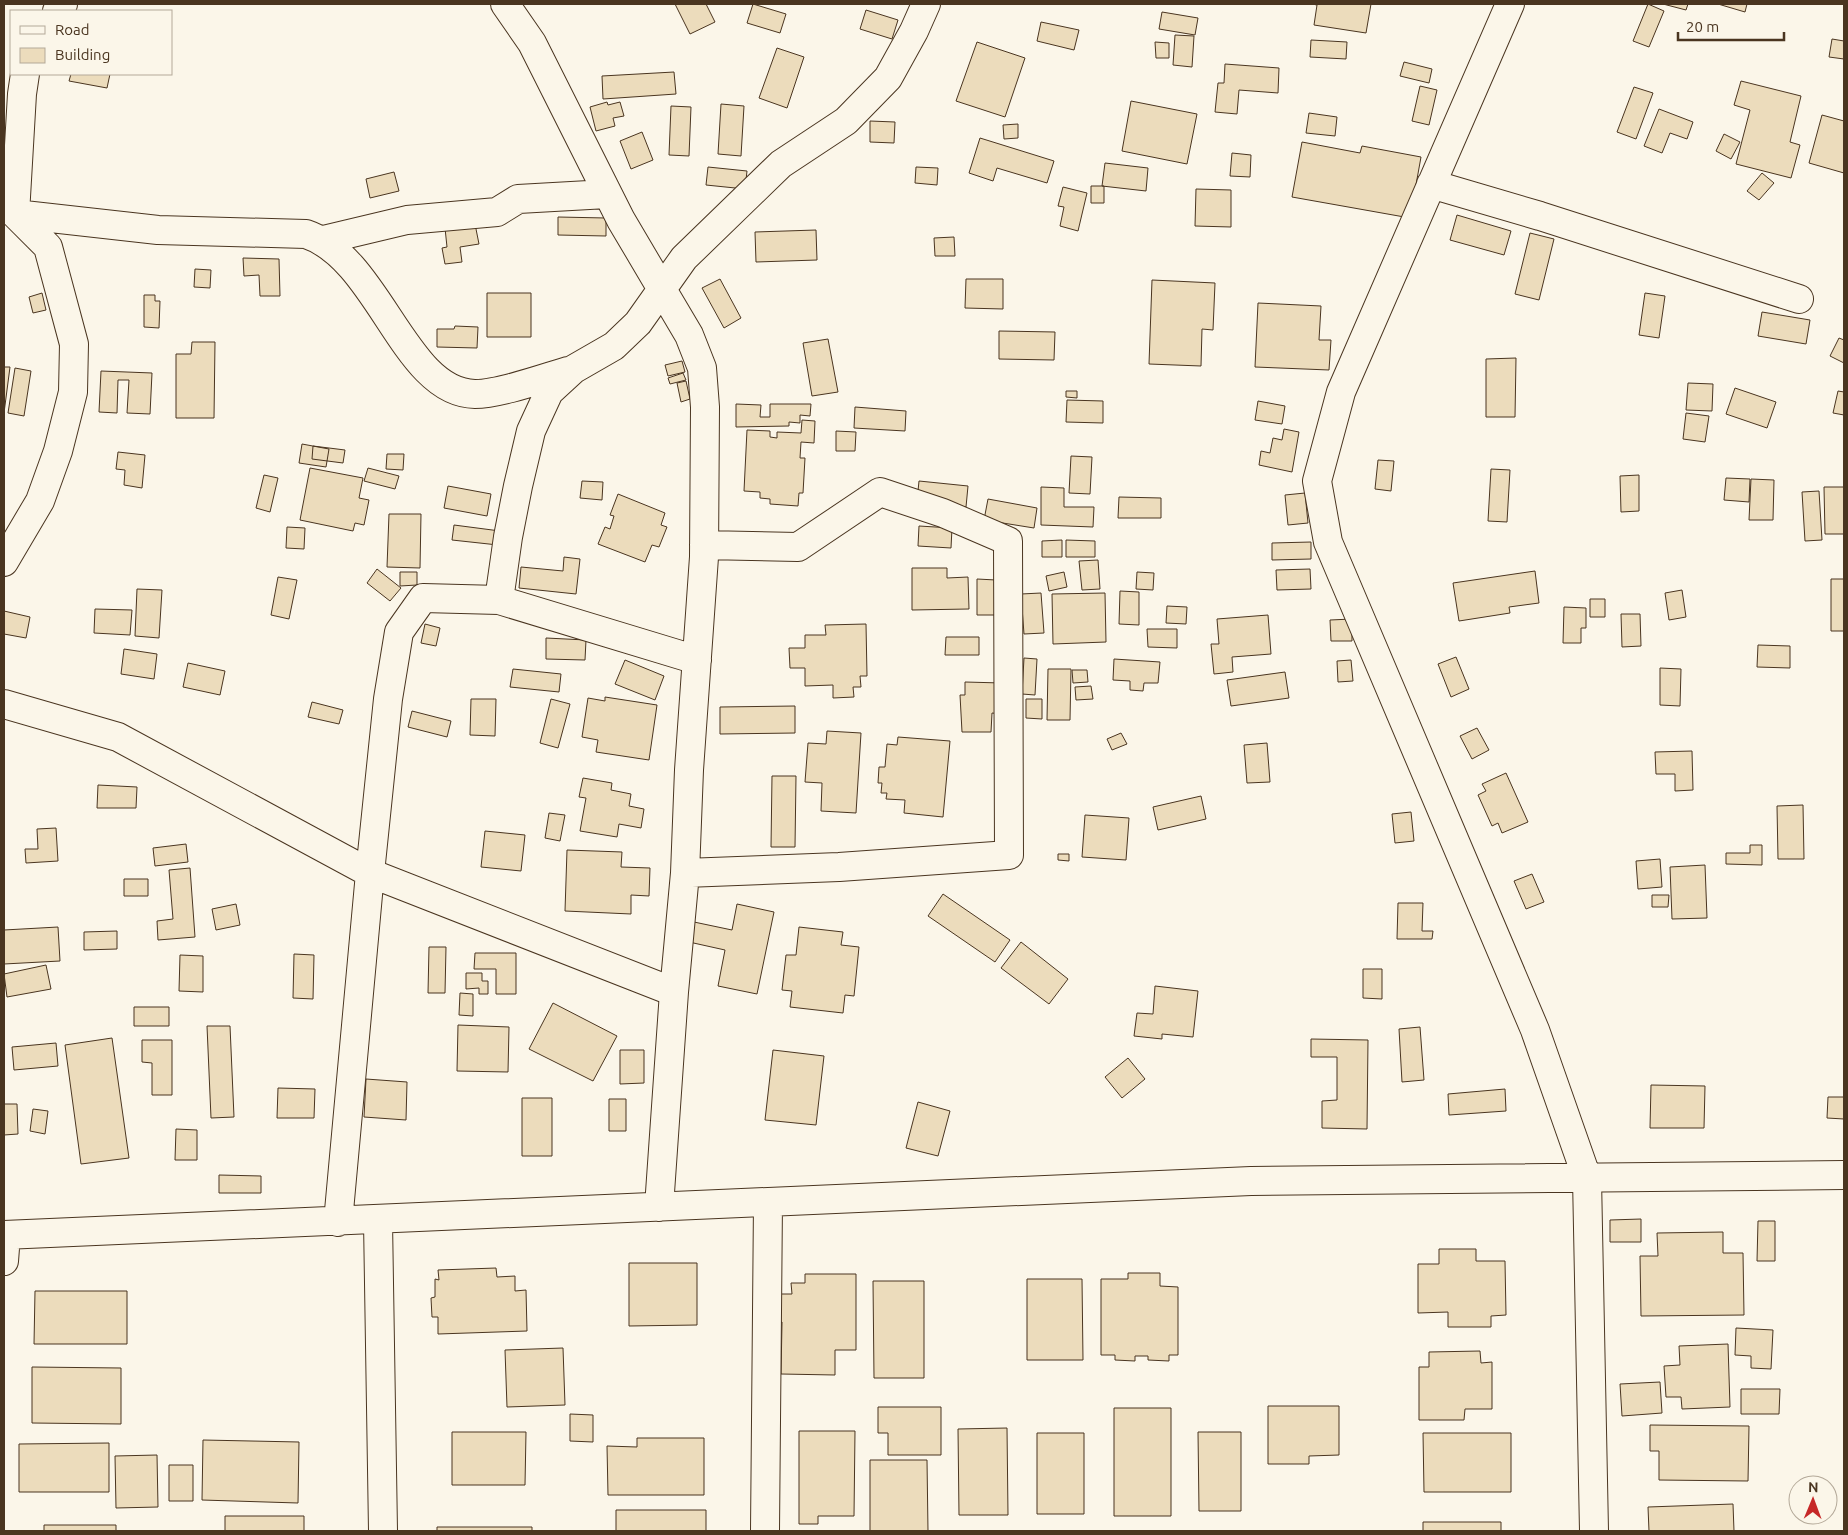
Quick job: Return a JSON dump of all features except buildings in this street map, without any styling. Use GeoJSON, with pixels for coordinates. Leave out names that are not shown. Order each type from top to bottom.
{"type":"FeatureCollection","features":[{"type":"Feature","properties":{"kind":"street"},"geometry":{"type":"LineString","coordinates":[[505,4],[532,43],[608,194],[660,289],[689,335],[702,368],[704,407],[704,545],[689,770],[685,873],[674,992],[659,1207]]}},
{"type":"Feature","properties":{"kind":"street"},"geometry":{"type":"LineString","coordinates":[[499,600],[508,537],[531,431],[549,392],[574,369],[614,346],[638,323],[660,289],[684,258],[781,164],[846,121],[888,78],[914,31],[926,4]]}},
{"type":"Feature","properties":{"kind":"street"},"geometry":{"type":"LineString","coordinates":[[1510,4],[1341,392],[1317,481],[1328,542],[1535,1030],[1587,1178],[1594,1531]]}},
{"type":"Feature","properties":{"kind":"street"},"geometry":{"type":"LineString","coordinates":[[4,562],[40,500],[58,451],[73,392],[74,344],[48,247],[15,214],[10,171],[25,75]]}},
{"type":"Feature","properties":{"kind":"street"},"geometry":{"type":"LineString","coordinates":[[1431,184],[1540,216],[1799,299]]}},
{"type":"Feature","properties":{"kind":"street"},"geometry":{"type":"LineString","coordinates":[[322,240],[407,220],[498,212],[518,199],[608,194]]}},
{"type":"Feature","properties":{"kind":"street"},"geometry":{"type":"LineString","coordinates":[[15,214],[158,230],[306,234],[322,240],[345,260],[367,284],[412,353],[431,375],[452,390],[476,394],[514,386],[574,369]]}},
{"type":"Feature","properties":{"kind":"street"},"geometry":{"type":"LineString","coordinates":[[685,873],[839,867],[1008,856],[1008,541],[943,513],[880,492],[798,547],[704,545]]}},
{"type":"Feature","properties":{"kind":"street"},"geometry":{"type":"LineString","coordinates":[[338,1222],[370,873],[388,699],[399,632],[423,598],[499,600],[697,660]]}},
{"type":"Feature","properties":{"kind":"street"},"geometry":{"type":"LineString","coordinates":[[4,704],[118,737],[370,873],[674,992]]}},
{"type":"Feature","properties":{"kind":"street"},"geometry":{"type":"LineString","coordinates":[[5,1244],[338,1222],[1251,1181],[1844,1175]]}},
{"type":"Feature","properties":{"kind":"street"},"geometry":{"type":"LineString","coordinates":[[765,1531],[768,1202]]}},
{"type":"Feature","properties":{"kind":"street"},"geometry":{"type":"LineString","coordinates":[[378,1221],[383,1531]]}}]}
